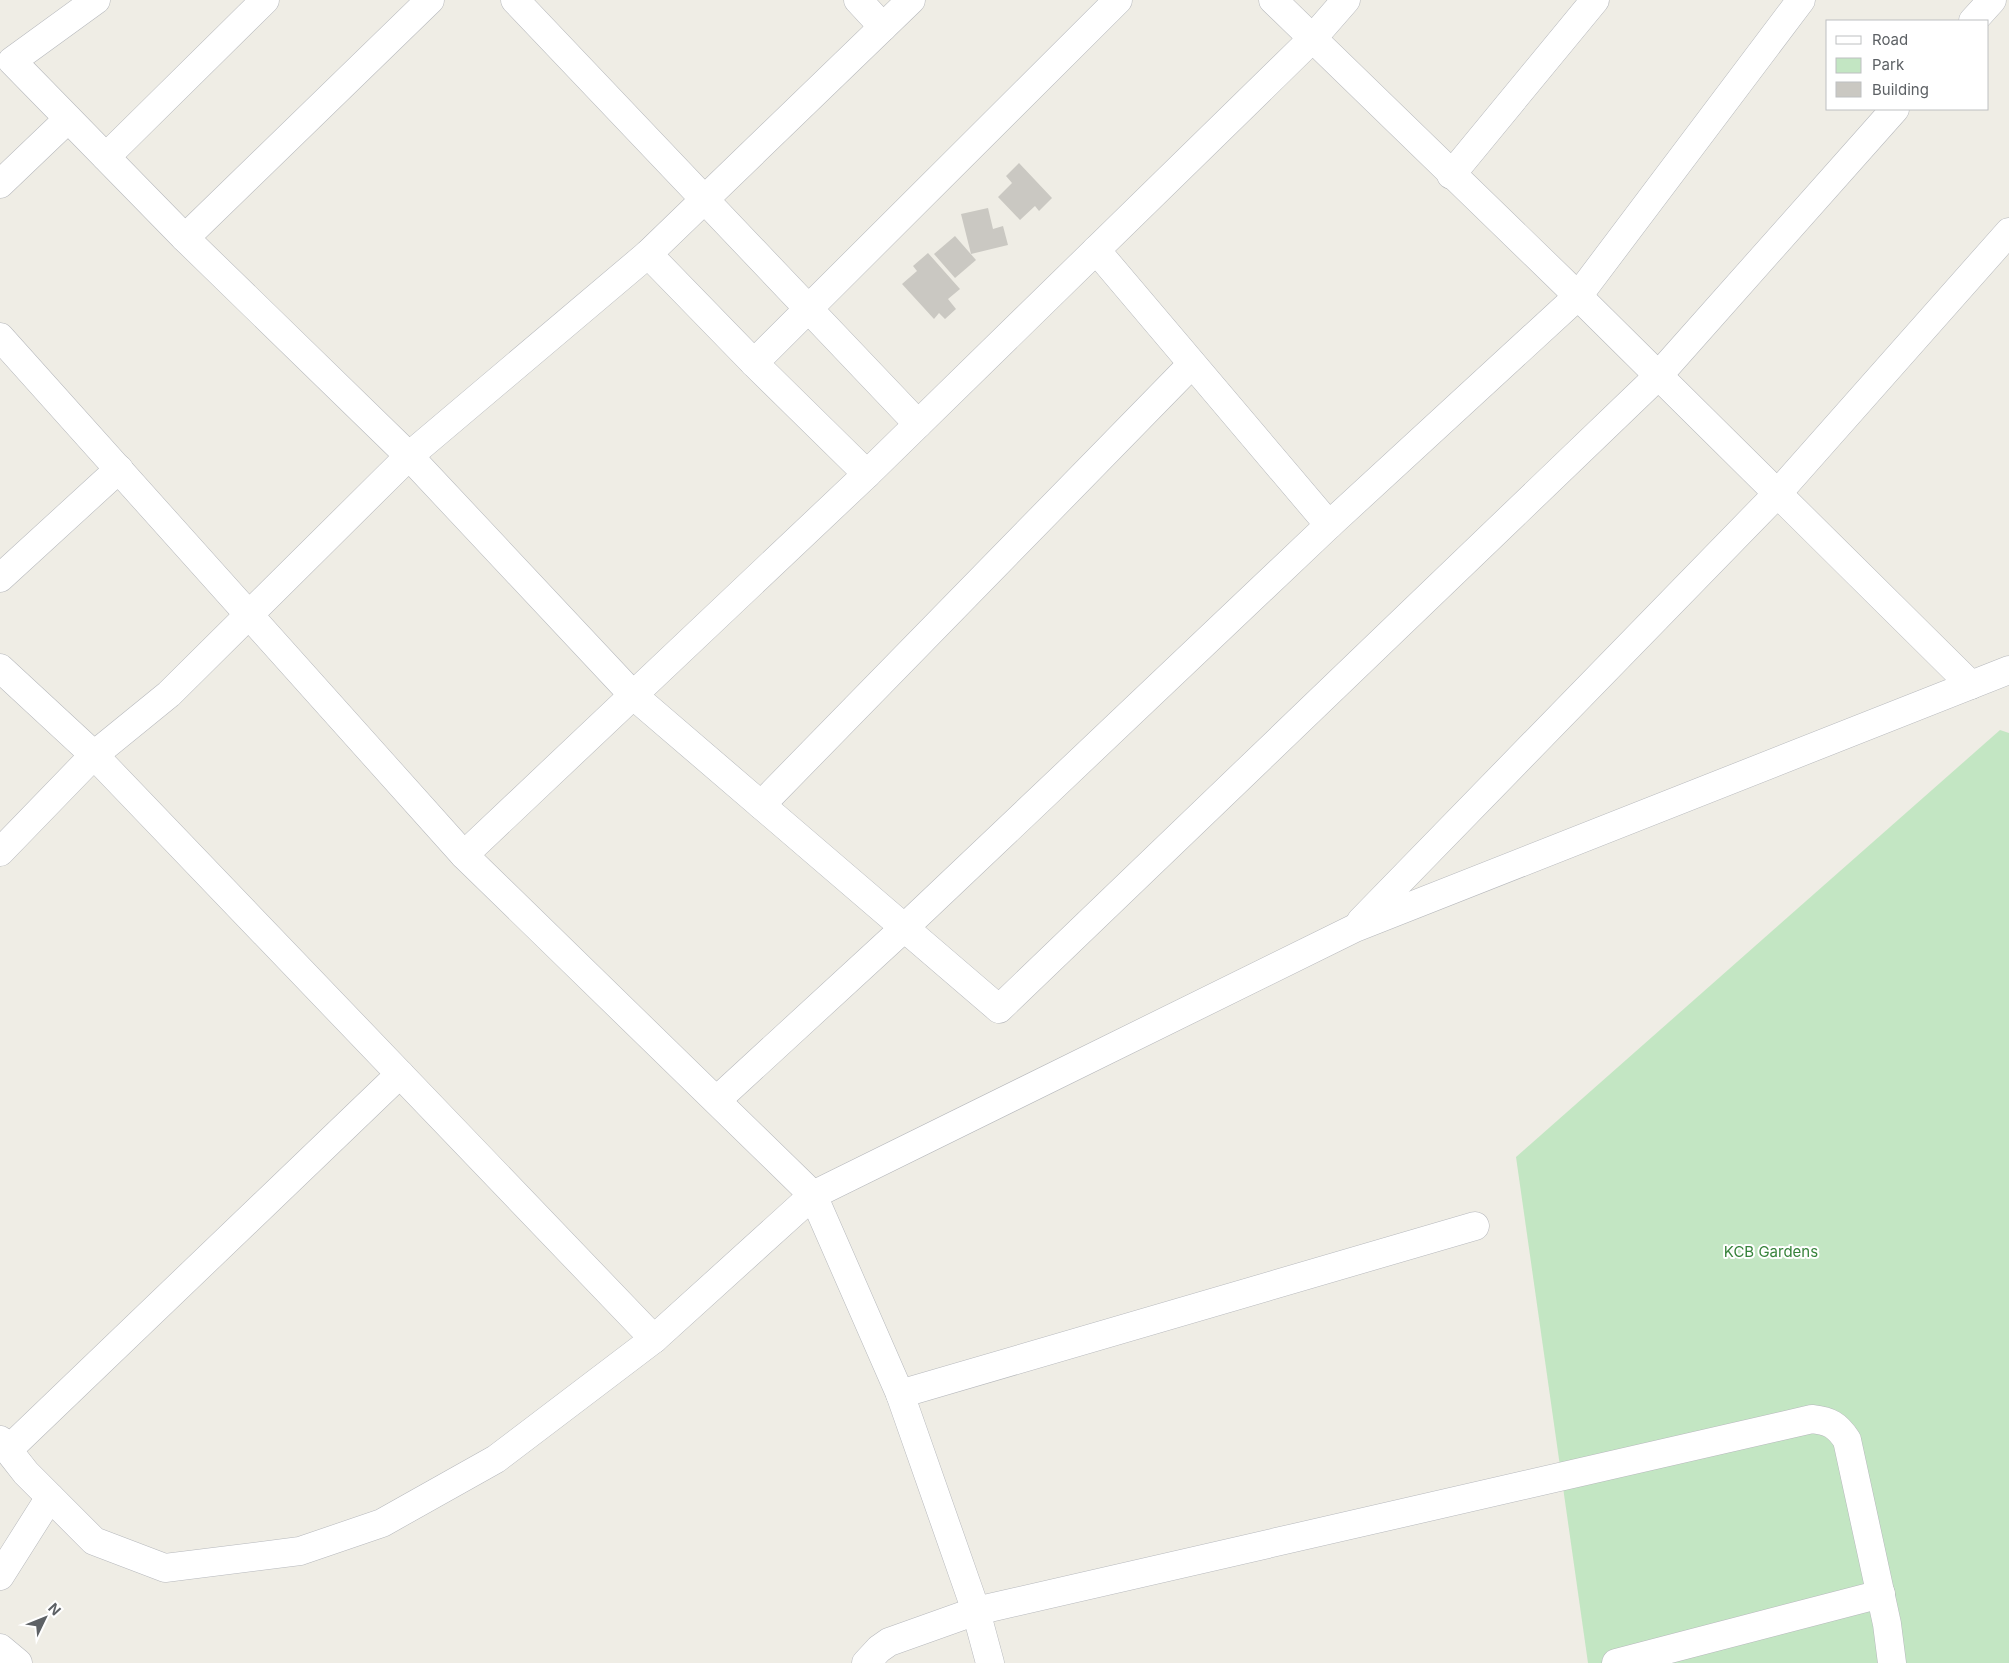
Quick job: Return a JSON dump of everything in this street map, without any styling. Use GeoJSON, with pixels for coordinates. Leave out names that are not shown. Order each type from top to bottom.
{"type":"FeatureCollection","features":[{"type":"Feature","properties":{"kind":"street"},"geometry":{"type":"LineString","coordinates":[[96,0],[12,61],[185,238],[409,456],[634,696],[903,929],[999,1009],[1657,377],[1894,110]]}},
{"type":"Feature","properties":{"kind":"street"},"geometry":{"type":"LineString","coordinates":[[106,157],[265,0]]}},
{"type":"Feature","properties":{"kind":"street"},"geometry":{"type":"LineString","coordinates":[[185,238],[430,0]]}},
{"type":"Feature","properties":{"kind":"street"},"geometry":{"type":"LineString","coordinates":[[514,0],[918,424]]}},
{"type":"Feature","properties":{"kind":"street"},"geometry":{"type":"LineString","coordinates":[[858,0],[883,27]]}},
{"type":"Feature","properties":{"kind":"street"},"geometry":{"type":"LineString","coordinates":[[0,852],[94,755],[169,694],[409,456],[648,254],[911,0]]}},
{"type":"Feature","properties":{"kind":"street"},"geometry":{"type":"LineString","coordinates":[[754,363],[1118,0]]}},
{"type":"Feature","properties":{"kind":"street"},"geometry":{"type":"LineString","coordinates":[[1272,0],[1578,296],[1657,377],[1971,685]]}},
{"type":"Feature","properties":{"kind":"street"},"geometry":{"type":"LineString","coordinates":[[464,855],[867,474],[1312,39],[1346,0]]}},
{"type":"Feature","properties":{"kind":"street"},"geometry":{"type":"LineString","coordinates":[[1452,175],[1595,0]]}},
{"type":"Feature","properties":{"kind":"street"},"geometry":{"type":"LineString","coordinates":[[716,1100],[903,929],[1329,525],[1578,296],[1801,0]]}},
{"type":"Feature","properties":{"kind":"street"},"geometry":{"type":"LineString","coordinates":[[1974,20],[1992,0]]}},
{"type":"Feature","properties":{"kind":"street"},"geometry":{"type":"LineString","coordinates":[[0,184],[68,119]]}},
{"type":"Feature","properties":{"kind":"street"},"geometry":{"type":"LineString","coordinates":[[1355,928],[1777,494],[2009,232]]}},
{"type":"Feature","properties":{"kind":"street"},"geometry":{"type":"LineString","coordinates":[[1096,250],[1329,525]]}},
{"type":"Feature","properties":{"kind":"street"},"geometry":{"type":"LineString","coordinates":[[648,254],[754,363],[867,474]]}},
{"type":"Feature","properties":{"kind":"street"},"geometry":{"type":"LineString","coordinates":[[0,337],[464,855],[814,1195],[900,1394],[976,1611],[990,1663]]}},
{"type":"Feature","properties":{"kind":"street"},"geometry":{"type":"LineString","coordinates":[[762,805],[1192,364]]}},
{"type":"Feature","properties":{"kind":"street"},"geometry":{"type":"LineString","coordinates":[[0,578],[118,469]]}},
{"type":"Feature","properties":{"kind":"street"},"geometry":{"type":"LineString","coordinates":[[0,668],[94,755],[654,1339]]}},
{"type":"Feature","properties":{"kind":"street"},"geometry":{"type":"LineString","coordinates":[[400,1074],[4,1445],[50,1497],[94,1541],[165,1568],[300,1551],[382,1524],[496,1459],[654,1339],[814,1195],[1355,928],[2009,670]]}},
{"type":"Feature","properties":{"kind":"street"},"geometry":{"type":"LineString","coordinates":[[900,1394],[1475,1226]]}},
{"type":"Feature","properties":{"kind":"street"},"geometry":{"type":"LineString","coordinates":[[866,1663],[879,1648],[889,1642],[976,1611],[1812,1419],[1828,1420],[1839,1428],[1848,1440],[1881,1594],[1892,1663]]}},
{"type":"Feature","properties":{"kind":"street"},"geometry":{"type":"LineString","coordinates":[[0,1576],[50,1497]]}},
{"type":"Feature","properties":{"kind":"street"},"geometry":{"type":"LineString","coordinates":[[1616,1663],[1881,1594]]}},
{"type":"Feature","properties":{"kind":"street"},"geometry":{"type":"LineString","coordinates":[[0,1648],[18,1663]]}},
{"type":"Feature","properties":{"kind":"green space","name":"KCB Gardens"},"geometry":{"type":"Polygon","coordinates":[[[2000,730],[2009,733],[2009,1663],[1588,1663],[1516,1157],[2000,730]]]}},
{"type":"Feature","properties":{"kind":"building"},"geometry":{"type":"Polygon","coordinates":[[[1019,163],[1052,198],[1039,211],[1035,206],[1020,220],[998,197],[1012,183],[1006,176],[1019,163]]]}},
{"type":"Feature","properties":{"kind":"building"},"geometry":{"type":"Polygon","coordinates":[[[988,208],[993,229],[1003,226],[1008,245],[971,254],[961,214],[988,208]]]}},
{"type":"Feature","properties":{"kind":"building"},"geometry":{"type":"Polygon","coordinates":[[[955,236],[976,260],[955,278],[934,254],[955,236]]]}},
{"type":"Feature","properties":{"kind":"building"},"geometry":{"type":"Polygon","coordinates":[[[928,253],[960,289],[948,299],[956,309],[945,319],[939,313],[934,319],[902,284],[917,271],[913,266],[928,253]]]}}]}
